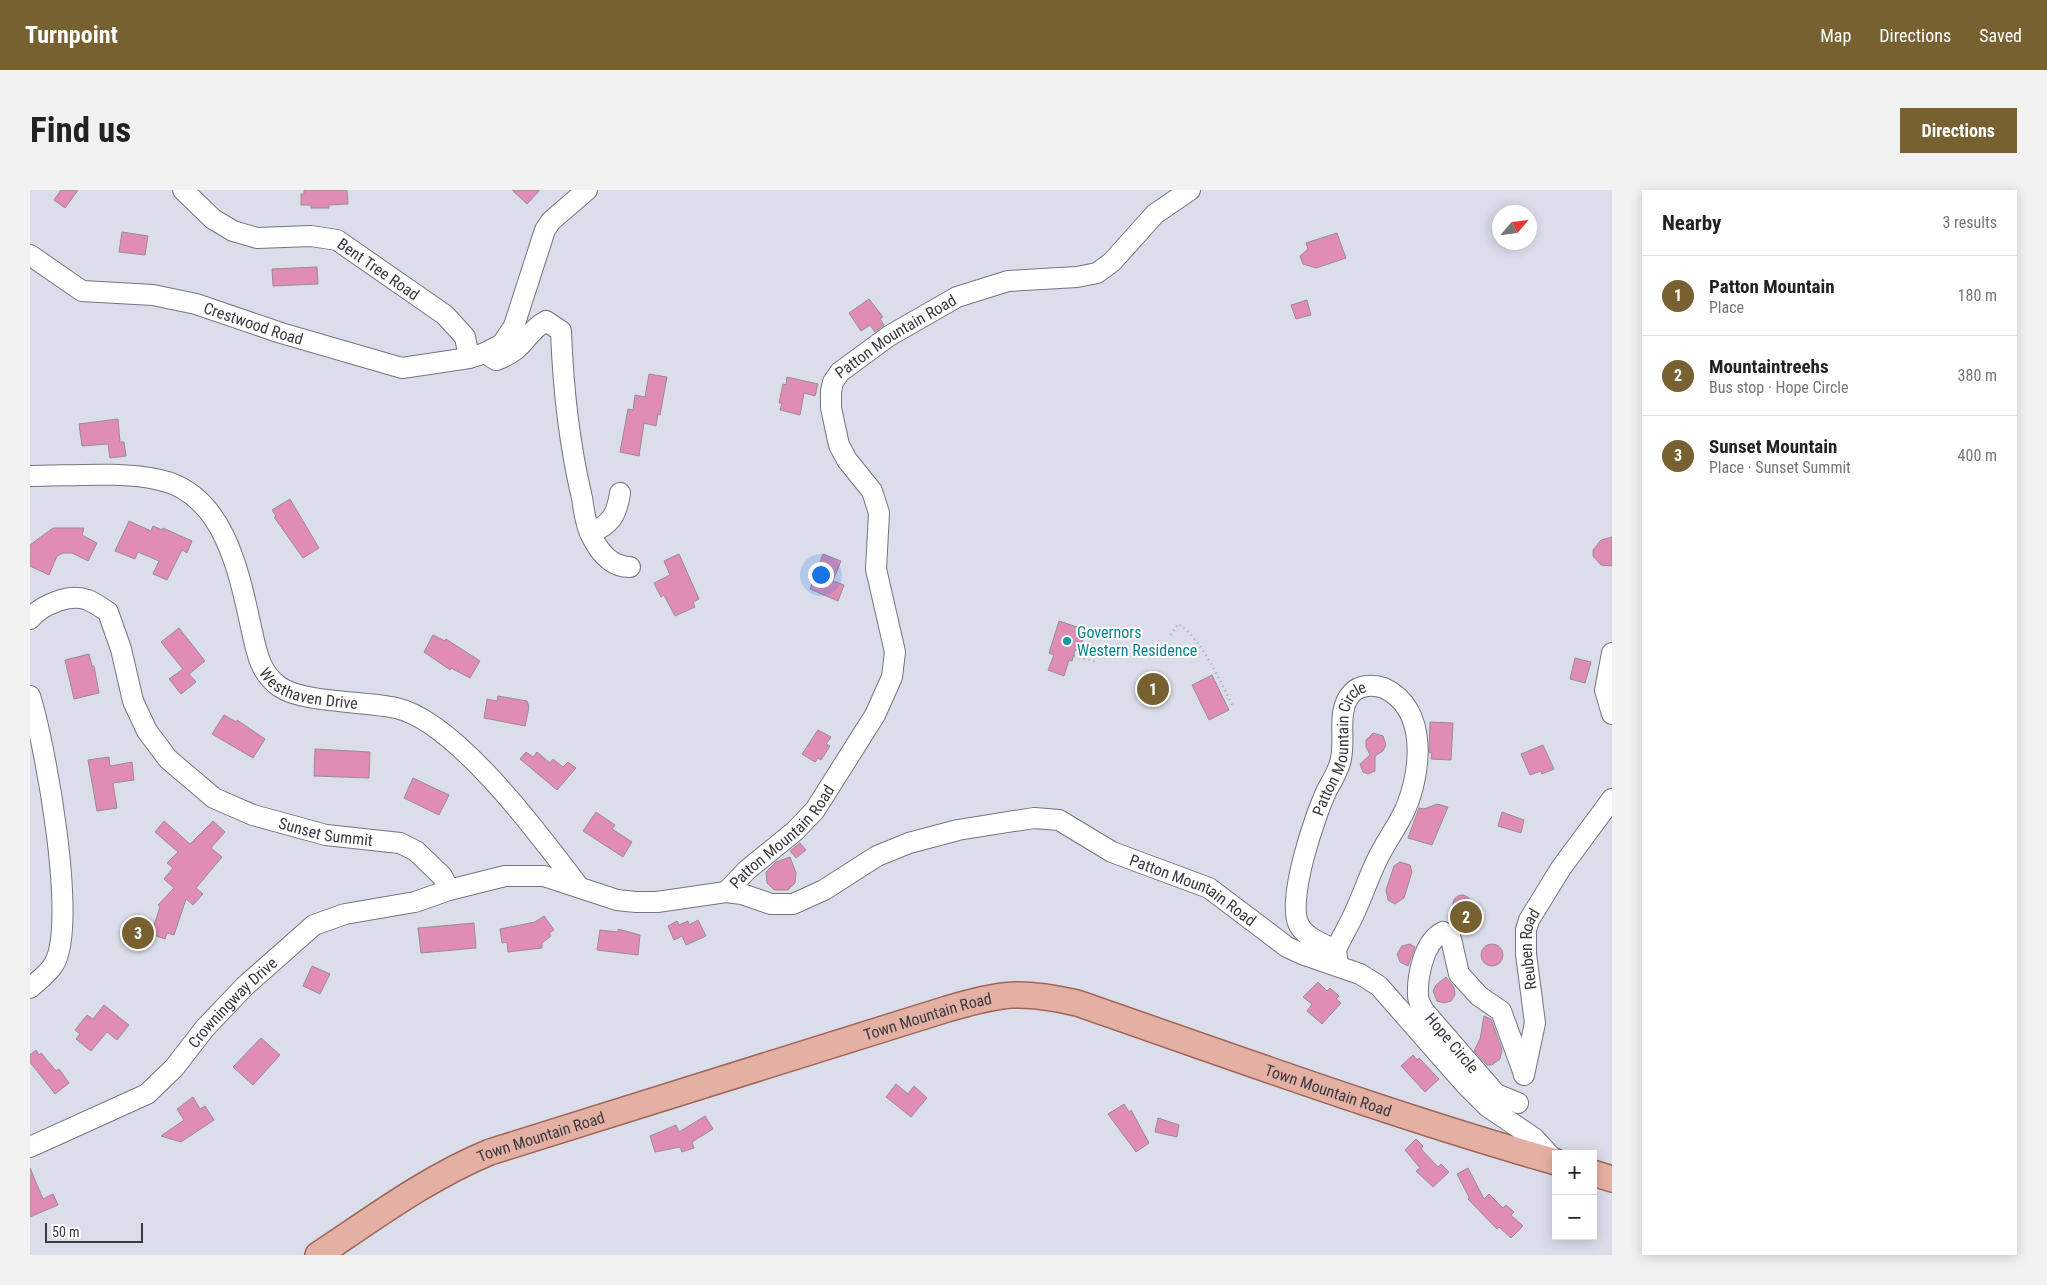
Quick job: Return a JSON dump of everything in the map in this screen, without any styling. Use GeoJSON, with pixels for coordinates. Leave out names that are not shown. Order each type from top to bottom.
{"type":"FeatureCollection","features":[{"type":"Feature","properties":{"kind":"main road","name":"Town Mountain Road"},"geometry":{"type":"LineString","coordinates":[[318,1255],[421,1185],[456,1166],[490,1152],[993,996],[1014,993],[1031,994],[1077,1003],[1391,1112],[1480,1141],[1552,1160]]}},
{"type":"Feature","properties":{"kind":"main road"},"geometry":{"type":"LineString","coordinates":[[1597,1175],[1612,1179]]}},
{"type":"Feature","properties":{"kind":"street","name":"Bent Tree Road"},"geometry":{"type":"LineString","coordinates":[[183,190],[213,219],[233,230],[256,238],[311,236],[337,240],[446,316],[465,337],[477,356]]}},
{"type":"Feature","properties":{"kind":"street","name":"Crestwood Road"},"geometry":{"type":"LineString","coordinates":[[30,255],[82,291],[153,295],[196,304],[281,333],[402,368],[477,356],[502,344],[514,326],[545,230],[551,221],[587,190]]}},
{"type":"Feature","properties":{"kind":"street","name":"Patton Mountain Road"},"geometry":{"type":"LineString","coordinates":[[726,892],[747,870],[795,831],[815,810],[875,715],[892,677],[895,652],[876,569],[879,513],[872,491],[847,460],[839,445],[830,408],[831,391],[840,372],[889,336],[957,298],[1008,281],[1077,277],[1097,273],[1112,262],[1155,214],[1190,190]]}},
{"type":"Feature","properties":{"kind":"street","name":"Crestwood Road"},"geometry":{"type":"LineString","coordinates":[[477,356],[496,360],[511,354],[521,347],[538,325],[546,321],[561,331],[564,394],[578,480],[590,533]]}},
{"type":"Feature","properties":{"kind":"street","name":"Westhaven Drive"},"geometry":{"type":"LineString","coordinates":[[30,476],[161,480],[190,493],[206,509],[219,528],[235,561],[258,658],[268,676],[281,688],[310,697],[397,708],[431,724],[458,747],[527,818],[578,887]]}},
{"type":"Feature","properties":{"kind":"street"},"geometry":{"type":"LineString","coordinates":[[620,492],[618,510],[600,529],[590,533],[598,548],[608,560],[621,567],[630,567]]}},
{"type":"Feature","properties":{"kind":"street","name":"Sunset Summit"},"geometry":{"type":"LineString","coordinates":[[30,619],[35,612],[69,598],[86,599],[108,612],[121,648],[133,701],[147,731],[168,759],[214,798],[253,815],[326,835],[400,843],[416,851],[442,876],[449,890]]}},
{"type":"Feature","properties":{"kind":"street"},"geometry":{"type":"LineString","coordinates":[[1612,653],[1606,690],[1612,714]]}},
{"type":"Feature","properties":{"kind":"street","name":"Patton Mountain Circle"},"geometry":{"type":"LineString","coordinates":[[1373,686],[1383,688],[1394,695],[1410,714],[1416,727],[1416,769],[1404,811],[1377,860],[1337,957],[1307,935],[1298,924],[1296,915],[1298,886],[1310,838],[1327,790],[1341,762],[1344,708],[1357,689],[1373,686]]}},
{"type":"Feature","properties":{"kind":"street"},"geometry":{"type":"LineString","coordinates":[[30,696],[38,727],[56,827],[63,909],[62,935],[55,963],[30,988]]}},
{"type":"Feature","properties":{"kind":"street","name":"Reuben Road"},"geometry":{"type":"LineString","coordinates":[[1514,1123],[1536,1022],[1526,954],[1526,930],[1529,920],[1561,868],[1612,799]]}},
{"type":"Feature","properties":{"kind":"street","name":"Patton Mountain Road"},"geometry":{"type":"LineString","coordinates":[[726,892],[742,894],[771,904],[792,904],[824,890],[860,866],[901,846],[958,830],[1048,818],[1070,825],[1099,845],[1126,858],[1192,880],[1209,888],[1287,947],[1302,954],[1337,957],[1379,986],[1465,1084],[1488,1106],[1534,1138],[1552,1158]]}},
{"type":"Feature","properties":{"kind":"street"},"geometry":{"type":"LineString","coordinates":[[449,890],[505,876],[544,876],[617,900],[636,902],[657,902],[726,892]]}},
{"type":"Feature","properties":{"kind":"street","name":"Crowningway Drive"},"geometry":{"type":"LineString","coordinates":[[30,1147],[147,1094],[174,1068],[205,1028],[245,986],[314,925],[345,914],[415,902],[449,890]]}},
{"type":"Feature","properties":{"kind":"street","name":"Hope Circle"},"geometry":{"type":"LineString","coordinates":[[1518,1102],[1496,1094],[1424,1011],[1418,998],[1419,982],[1425,952],[1434,936],[1443,932],[1451,938],[1459,974],[1479,996],[1501,1011],[1524,1074]]}},
{"type":"Feature","properties":{"kind":"path"},"geometry":{"type":"LineString","coordinates":[[1171,635],[1178,624],[1191,634],[1216,673],[1233,707]]}},
{"type":"Feature","properties":{"kind":"path"},"geometry":{"type":"LineString","coordinates":[[1074,656],[1098,662]]}},
{"type":"Feature","properties":{"kind":"building"},"geometry":{"type":"Polygon","coordinates":[[[61,190],[78,190],[65,208],[54,200],[61,190]]]}},
{"type":"Feature","properties":{"kind":"building"},"geometry":{"type":"Polygon","coordinates":[[[304,190],[347,190],[348,204],[329,205],[329,208],[311,208],[311,205],[301,205],[301,194],[304,194],[304,190]]]}},
{"type":"Feature","properties":{"kind":"building"},"geometry":{"type":"Polygon","coordinates":[[[512,190],[540,190],[527,204],[512,190]]]}},
{"type":"Feature","properties":{"kind":"building"},"geometry":{"type":"Polygon","coordinates":[[[122,232],[148,236],[145,255],[119,252],[122,232]]]}},
{"type":"Feature","properties":{"kind":"building"},"geometry":{"type":"Polygon","coordinates":[[[1337,233],[1346,258],[1316,268],[1303,264],[1300,256],[1308,249],[1306,243],[1337,233]]]}},
{"type":"Feature","properties":{"kind":"building"},"geometry":{"type":"Polygon","coordinates":[[[317,267],[318,284],[273,286],[272,269],[317,267]]]}},
{"type":"Feature","properties":{"kind":"building"},"geometry":{"type":"Polygon","coordinates":[[[869,299],[883,317],[880,319],[884,325],[875,332],[870,325],[861,331],[849,313],[869,299]]]}},
{"type":"Feature","properties":{"kind":"building"},"geometry":{"type":"Polygon","coordinates":[[[1307,300],[1311,315],[1296,319],[1291,305],[1307,300]]]}},
{"type":"Feature","properties":{"kind":"building"},"geometry":{"type":"Polygon","coordinates":[[[649,374],[667,377],[656,426],[644,423],[639,456],[620,452],[628,409],[633,410],[635,395],[645,397],[649,374]]]}},
{"type":"Feature","properties":{"kind":"building"},"geometry":{"type":"Polygon","coordinates":[[[787,377],[818,384],[815,396],[804,393],[800,415],[780,410],[782,403],[779,403],[783,384],[786,385],[787,377]]]}},
{"type":"Feature","properties":{"kind":"building"},"geometry":{"type":"Polygon","coordinates":[[[118,419],[120,442],[124,442],[126,456],[110,458],[108,444],[82,446],[79,424],[118,419]]]}},
{"type":"Feature","properties":{"kind":"building"},"geometry":{"type":"Polygon","coordinates":[[[290,499],[319,548],[303,558],[274,517],[276,516],[272,510],[290,499]]]}},
{"type":"Feature","properties":{"kind":"building"},"geometry":{"type":"Polygon","coordinates":[[[129,521],[151,531],[153,526],[162,530],[163,528],[192,541],[187,553],[182,550],[167,580],[153,574],[159,561],[138,552],[135,559],[115,551],[129,521]]]}},
{"type":"Feature","properties":{"kind":"building"},"geometry":{"type":"Polygon","coordinates":[[[53,528],[84,528],[82,535],[97,543],[88,561],[72,553],[63,553],[57,556],[49,575],[30,566],[30,545],[53,528]]]}},
{"type":"Feature","properties":{"kind":"building"},"geometry":{"type":"Polygon","coordinates":[[[1612,537],[1612,566],[1601,565],[1593,556],[1593,550],[1601,540],[1612,537]]]}},
{"type":"Feature","properties":{"kind":"building"},"geometry":{"type":"Polygon","coordinates":[[[679,554],[699,599],[693,602],[695,607],[675,616],[664,595],[661,597],[654,583],[670,575],[664,561],[679,554]]]}},
{"type":"Feature","properties":{"kind":"building"},"geometry":{"type":"Polygon","coordinates":[[[823,554],[841,561],[833,581],[844,585],[838,601],[810,589],[823,554]]]}},
{"type":"Feature","properties":{"kind":"building","name":"Governors Western Residence"},"geometry":{"type":"Polygon","coordinates":[[[1059,621],[1086,630],[1079,651],[1075,650],[1072,661],[1069,660],[1064,676],[1048,670],[1054,655],[1049,653],[1059,621]]]}},
{"type":"Feature","properties":{"kind":"building"},"geometry":{"type":"Polygon","coordinates":[[[179,628],[205,661],[189,674],[196,682],[181,694],[169,679],[183,669],[161,642],[179,628]]]}},
{"type":"Feature","properties":{"kind":"building"},"geometry":{"type":"Polygon","coordinates":[[[433,635],[445,641],[446,639],[480,661],[470,678],[451,668],[450,670],[424,652],[433,635]]]}},
{"type":"Feature","properties":{"kind":"building"},"geometry":{"type":"Polygon","coordinates":[[[89,654],[92,666],[94,666],[99,693],[74,699],[65,660],[89,654]]]}},
{"type":"Feature","properties":{"kind":"building"},"geometry":{"type":"Polygon","coordinates":[[[1575,658],[1591,662],[1585,683],[1570,679],[1575,658]]]}},
{"type":"Feature","properties":{"kind":"building"},"geometry":{"type":"Polygon","coordinates":[[[1212,675],[1229,710],[1209,720],[1192,685],[1212,675]]]}},
{"type":"Feature","properties":{"kind":"building"},"geometry":{"type":"Polygon","coordinates":[[[498,696],[527,701],[529,707],[525,726],[484,718],[487,699],[497,701],[498,696]]]}},
{"type":"Feature","properties":{"kind":"building"},"geometry":{"type":"Polygon","coordinates":[[[224,715],[236,722],[237,720],[265,739],[253,758],[212,734],[224,715]]]}},
{"type":"Feature","properties":{"kind":"building"},"geometry":{"type":"Polygon","coordinates":[[[1430,722],[1453,723],[1451,760],[1431,759],[1432,753],[1429,753],[1430,722]]]}},
{"type":"Feature","properties":{"kind":"building"},"geometry":{"type":"Polygon","coordinates":[[[818,730],[831,737],[826,744],[830,746],[821,760],[818,758],[815,762],[802,754],[818,730]]]}},
{"type":"Feature","properties":{"kind":"building"},"geometry":{"type":"Polygon","coordinates":[[[1373,733],[1383,736],[1386,745],[1383,751],[1375,756],[1375,771],[1368,774],[1363,772],[1360,764],[1370,755],[1366,747],[1366,740],[1373,733]]]}},
{"type":"Feature","properties":{"kind":"building"},"geometry":{"type":"Polygon","coordinates":[[[1543,745],[1554,769],[1542,774],[1541,771],[1530,775],[1521,754],[1543,745]]]}},
{"type":"Feature","properties":{"kind":"building"},"geometry":{"type":"Polygon","coordinates":[[[315,749],[370,752],[369,778],[314,776],[315,749]]]}},
{"type":"Feature","properties":{"kind":"building"},"geometry":{"type":"Polygon","coordinates":[[[526,752],[533,757],[537,752],[550,763],[553,759],[563,767],[568,762],[576,768],[557,790],[520,759],[526,752]]]}},
{"type":"Feature","properties":{"kind":"building"},"geometry":{"type":"Polygon","coordinates":[[[109,757],[110,766],[132,762],[134,780],[113,783],[117,808],[97,811],[88,760],[109,757]]]}},
{"type":"Feature","properties":{"kind":"building"},"geometry":{"type":"Polygon","coordinates":[[[413,778],[449,795],[439,815],[404,798],[413,778]]]}},
{"type":"Feature","properties":{"kind":"building"},"geometry":{"type":"Polygon","coordinates":[[[1437,804],[1448,807],[1432,845],[1408,838],[1419,808],[1424,809],[1437,804]]]}},
{"type":"Feature","properties":{"kind":"building"},"geometry":{"type":"Polygon","coordinates":[[[596,812],[615,825],[612,829],[632,842],[623,857],[583,831],[596,812]]]}},
{"type":"Feature","properties":{"kind":"building"},"geometry":{"type":"Polygon","coordinates":[[[1502,812],[1524,820],[1521,833],[1498,826],[1502,812]]]}},
{"type":"Feature","properties":{"kind":"building"},"geometry":{"type":"Polygon","coordinates":[[[164,821],[190,844],[213,821],[225,832],[211,848],[222,857],[196,888],[203,894],[193,905],[186,899],[174,935],[167,933],[165,939],[151,934],[160,907],[158,905],[174,888],[164,879],[173,868],[167,863],[178,852],[155,832],[164,821]]]}},
{"type":"Feature","properties":{"kind":"building"},"geometry":{"type":"Polygon","coordinates":[[[800,843],[806,850],[796,858],[790,851],[800,843]]]}},
{"type":"Feature","properties":{"kind":"building"},"geometry":{"type":"Polygon","coordinates":[[[790,857],[796,873],[795,883],[788,890],[774,890],[767,883],[766,872],[776,862],[790,857]]]}},
{"type":"Feature","properties":{"kind":"building"},"geometry":{"type":"Polygon","coordinates":[[[1400,862],[1410,865],[1412,872],[1404,898],[1395,904],[1388,900],[1386,890],[1394,866],[1400,862]]]}},
{"type":"Feature","properties":{"kind":"building"},"geometry":{"type":"Polygon","coordinates":[[[1458,895],[1466,895],[1471,900],[1469,911],[1458,913],[1453,908],[1453,900],[1458,895]]]}},
{"type":"Feature","properties":{"kind":"building"},"geometry":{"type":"Polygon","coordinates":[[[544,916],[554,930],[549,933],[551,936],[542,943],[542,948],[508,952],[507,942],[502,943],[500,929],[535,922],[544,916]]]}},
{"type":"Feature","properties":{"kind":"building"},"geometry":{"type":"Polygon","coordinates":[[[698,920],[706,936],[686,945],[682,936],[674,940],[668,926],[677,921],[679,925],[688,921],[689,925],[698,920]]]}},
{"type":"Feature","properties":{"kind":"building"},"geometry":{"type":"Polygon","coordinates":[[[474,923],[476,948],[421,953],[418,928],[474,923]]]}},
{"type":"Feature","properties":{"kind":"building"},"geometry":{"type":"Polygon","coordinates":[[[618,929],[640,935],[638,955],[597,950],[600,930],[618,932],[618,929]]]}},
{"type":"Feature","properties":{"kind":"building"},"geometry":{"type":"Polygon","coordinates":[[[1410,944],[1415,947],[1408,966],[1400,962],[1397,954],[1402,946],[1410,944]]]}},
{"type":"Feature","properties":{"kind":"building"},"geometry":{"type":"Polygon","coordinates":[[[1492,944],[1500,947],[1503,955],[1500,963],[1492,966],[1484,963],[1481,955],[1484,947],[1492,944]]]}},
{"type":"Feature","properties":{"kind":"building"},"geometry":{"type":"Polygon","coordinates":[[[312,966],[330,974],[320,994],[303,986],[312,966]]]}},
{"type":"Feature","properties":{"kind":"building"},"geometry":{"type":"Polygon","coordinates":[[[1446,977],[1454,987],[1455,995],[1451,1001],[1444,1003],[1437,1001],[1433,991],[1436,985],[1446,977]]]}},
{"type":"Feature","properties":{"kind":"building"},"geometry":{"type":"Polygon","coordinates":[[[1318,982],[1327,991],[1330,988],[1339,996],[1336,999],[1341,1003],[1322,1024],[1307,1011],[1312,1004],[1303,997],[1318,982]]]}},
{"type":"Feature","properties":{"kind":"building"},"geometry":{"type":"Polygon","coordinates":[[[104,1005],[129,1025],[117,1040],[107,1032],[91,1051],[76,1039],[80,1034],[75,1030],[87,1015],[93,1019],[104,1005]]]}},
{"type":"Feature","properties":{"kind":"building"},"geometry":{"type":"Polygon","coordinates":[[[1484,1016],[1491,1019],[1502,1050],[1500,1059],[1492,1065],[1487,1065],[1474,1051],[1480,1039],[1484,1016]]]}},
{"type":"Feature","properties":{"kind":"building"},"geometry":{"type":"Polygon","coordinates":[[[261,1038],[280,1055],[253,1085],[233,1067],[261,1038]]]}},
{"type":"Feature","properties":{"kind":"building"},"geometry":{"type":"Polygon","coordinates":[[[36,1050],[39,1055],[41,1053],[56,1071],[59,1069],[69,1083],[55,1094],[30,1062],[30,1055],[36,1050]]]}},
{"type":"Feature","properties":{"kind":"building"},"geometry":{"type":"Polygon","coordinates":[[[1413,1055],[1417,1060],[1419,1058],[1439,1079],[1425,1092],[1401,1066],[1413,1055]]]}},
{"type":"Feature","properties":{"kind":"building"},"geometry":{"type":"Polygon","coordinates":[[[896,1084],[908,1094],[914,1086],[927,1098],[911,1117],[886,1097],[896,1084]]]}},
{"type":"Feature","properties":{"kind":"building"},"geometry":{"type":"Polygon","coordinates":[[[193,1097],[200,1109],[205,1106],[214,1120],[181,1142],[161,1136],[184,1120],[177,1109],[193,1097]]]}},
{"type":"Feature","properties":{"kind":"building"},"geometry":{"type":"Polygon","coordinates":[[[1124,1104],[1129,1112],[1131,1110],[1149,1143],[1136,1152],[1108,1114],[1124,1104]]]}},
{"type":"Feature","properties":{"kind":"building"},"geometry":{"type":"Polygon","coordinates":[[[705,1116],[713,1129],[692,1142],[694,1148],[682,1152],[680,1147],[655,1152],[650,1136],[676,1125],[679,1132],[705,1116]]]}},
{"type":"Feature","properties":{"kind":"building"},"geometry":{"type":"Polygon","coordinates":[[[1158,1118],[1179,1125],[1177,1137],[1155,1132],[1158,1118]]]}},
{"type":"Feature","properties":{"kind":"building"},"geometry":{"type":"Polygon","coordinates":[[[1416,1139],[1423,1146],[1421,1149],[1438,1167],[1441,1164],[1449,1172],[1433,1187],[1416,1171],[1420,1168],[1405,1150],[1416,1139]]]}},
{"type":"Feature","properties":{"kind":"building"},"geometry":{"type":"Polygon","coordinates":[[[30,1168],[43,1199],[53,1194],[58,1205],[30,1217],[30,1168]]]}},
{"type":"Feature","properties":{"kind":"building"},"geometry":{"type":"Polygon","coordinates":[[[1468,1168],[1484,1199],[1489,1194],[1503,1208],[1506,1205],[1514,1212],[1511,1215],[1523,1226],[1511,1238],[1499,1227],[1497,1229],[1468,1199],[1469,1197],[1457,1174],[1468,1168]]]}},
{"type":"Feature","properties":{"kind":"place","name":"Governors Western Residence"},"geometry":{"type":"Point","coordinates":[1067,641]}},
{"type":"Feature","properties":{"kind":"place","name":"Patton Mountain"},"geometry":{"type":"Point","coordinates":[1153,689]}},
{"type":"Feature","properties":{"kind":"place","name":"Mountaintreehs"},"geometry":{"type":"Point","coordinates":[1466,917]}},
{"type":"Feature","properties":{"kind":"place","name":"Sunset Mountain"},"geometry":{"type":"Point","coordinates":[138,933]}}]}
